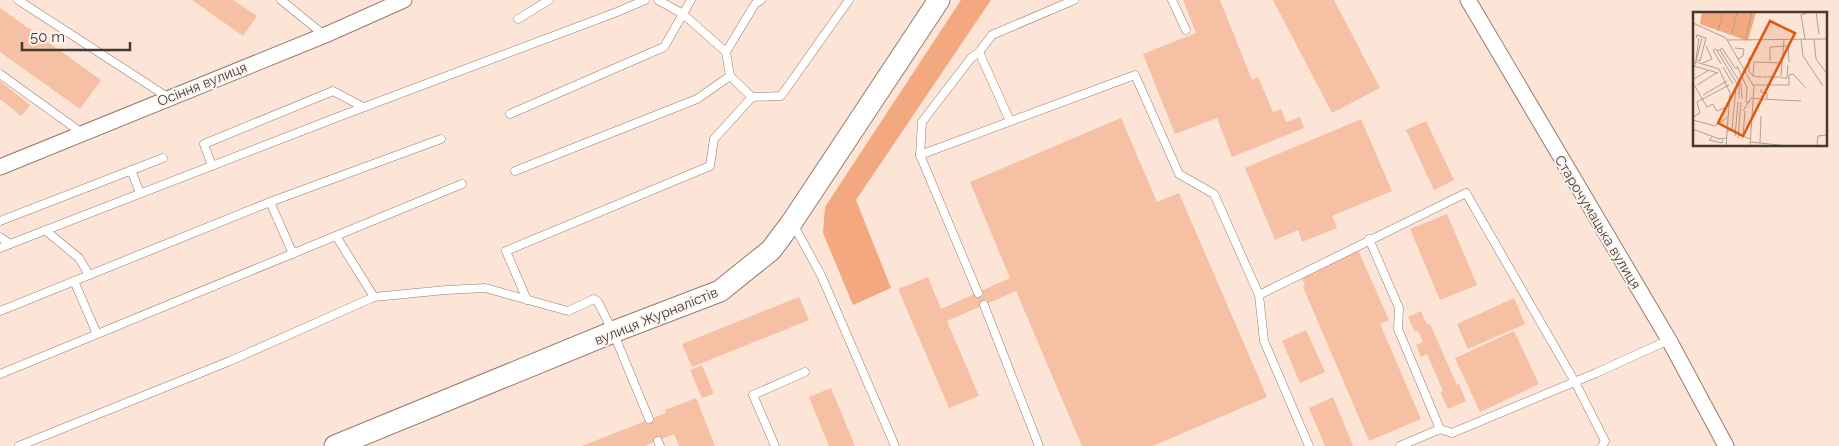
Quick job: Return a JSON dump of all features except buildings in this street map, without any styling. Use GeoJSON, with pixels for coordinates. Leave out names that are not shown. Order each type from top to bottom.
{"type":"FeatureCollection","features":[{"type":"Feature","properties":{"kind":"street","name":"Осіння вулиця"},"geometry":{"type":"LineString","coordinates":[[0,167],[324,36],[404,0]]}},
{"type":"Feature","properties":{"kind":"street","name":"вулиця Журналістів"},"geometry":{"type":"LineString","coordinates":[[336,446],[613,332],[720,291],[771,250],[792,222],[939,0]]}},
{"type":"Feature","properties":{"kind":"street","name":"Старочумацька вулиця"},"geometry":{"type":"LineString","coordinates":[[1468,0],[1669,340],[1726,446]]}},
{"type":"Feature","properties":{"kind":"lane"},"geometry":{"type":"LineString","coordinates":[[18,0],[169,98]]}},
{"type":"Feature","properties":{"kind":"lane"},"geometry":{"type":"LineString","coordinates":[[281,0],[324,36]]}},
{"type":"Feature","properties":{"kind":"lane"},"geometry":{"type":"LineString","coordinates":[[518,19],[549,0]]}},
{"type":"Feature","properties":{"kind":"lane"},"geometry":{"type":"LineString","coordinates":[[0,248],[645,0]]}},
{"type":"Feature","properties":{"kind":"lane"},"geometry":{"type":"LineString","coordinates":[[658,0],[683,14],[726,52],[730,76],[752,98]]}},
{"type":"Feature","properties":{"kind":"lane"},"geometry":{"type":"LineString","coordinates":[[510,114],[664,47],[691,0]]}},
{"type":"Feature","properties":{"kind":"lane"},"geometry":{"type":"LineString","coordinates":[[726,52],[755,4],[761,0]]}},
{"type":"Feature","properties":{"kind":"lane"},"geometry":{"type":"LineString","coordinates":[[527,300],[506,251],[710,166],[714,139],[752,98],[781,96],[849,0]]}},
{"type":"Feature","properties":{"kind":"lane"},"geometry":{"type":"LineString","coordinates":[[978,293],[920,155],[922,122],[971,58],[979,52],[992,35],[1074,0]]}},
{"type":"Feature","properties":{"kind":"lane"},"geometry":{"type":"LineString","coordinates":[[1172,0],[1186,30]]}},
{"type":"Feature","properties":{"kind":"lane"},"geometry":{"type":"LineString","coordinates":[[979,52],[1010,121]]}},
{"type":"Feature","properties":{"kind":"lane"},"geometry":{"type":"LineString","coordinates":[[0,74],[82,133]]}},
{"type":"Feature","properties":{"kind":"lane"},"geometry":{"type":"LineString","coordinates":[[920,155],[1135,75],[1179,174],[1214,194],[1259,295],[1264,341],[1309,446]]}},
{"type":"Feature","properties":{"kind":"lane"},"geometry":{"type":"LineString","coordinates":[[515,171],[697,99],[730,76]]}},
{"type":"Feature","properties":{"kind":"lane"},"geometry":{"type":"LineString","coordinates":[[212,166],[204,144],[333,91],[363,107]]}},
{"type":"Feature","properties":{"kind":"lane"},"geometry":{"type":"LineString","coordinates":[[0,310],[270,202],[441,139]]}},
{"type":"Feature","properties":{"kind":"lane"},"geometry":{"type":"LineString","coordinates":[[0,222],[163,158]]}},
{"type":"Feature","properties":{"kind":"lane"},"geometry":{"type":"LineString","coordinates":[[131,170],[140,194]]}},
{"type":"Feature","properties":{"kind":"lane"},"geometry":{"type":"LineString","coordinates":[[0,374],[462,184]]}},
{"type":"Feature","properties":{"kind":"lane"},"geometry":{"type":"LineString","coordinates":[[1259,295],[1369,239],[1424,215],[1466,193],[1574,382],[1605,441],[1602,446]]}},
{"type":"Feature","properties":{"kind":"lane"},"geometry":{"type":"LineString","coordinates":[[270,202],[293,254]]}},
{"type":"Feature","properties":{"kind":"lane"},"geometry":{"type":"LineString","coordinates":[[792,222],[821,275],[895,446]]}},
{"type":"Feature","properties":{"kind":"lane"},"geometry":{"type":"LineString","coordinates":[[45,230],[79,258],[89,275]]}},
{"type":"Feature","properties":{"kind":"lane"},"geometry":{"type":"LineString","coordinates":[[336,236],[374,297]]}},
{"type":"Feature","properties":{"kind":"lane"},"geometry":{"type":"LineString","coordinates":[[0,237],[10,244]]}},
{"type":"Feature","properties":{"kind":"lane"},"geometry":{"type":"LineString","coordinates":[[1369,239],[1399,308],[1398,329],[1440,429]]}},
{"type":"Feature","properties":{"kind":"lane"},"geometry":{"type":"LineString","coordinates":[[74,281],[97,334]]}},
{"type":"Feature","properties":{"kind":"lane"},"geometry":{"type":"LineString","coordinates":[[19,446],[230,361],[374,297],[485,288],[568,311],[594,299],[598,302],[613,332],[649,419]]}},
{"type":"Feature","properties":{"kind":"lane"},"geometry":{"type":"LineString","coordinates":[[984,305],[1039,446]]}},
{"type":"Feature","properties":{"kind":"lane"},"geometry":{"type":"LineString","coordinates":[[1400,446],[1440,429],[1452,433],[1669,340]]}},
{"type":"Feature","properties":{"kind":"lane"},"geometry":{"type":"LineString","coordinates":[[775,446],[754,395],[805,372]]}},
{"type":"Feature","properties":{"kind":"shaded area"},"geometry":{"type":"Polygon","coordinates":[[[961,0],[991,0],[856,200],[891,288],[853,305],[823,233],[825,207],[961,0]]]}}]}
